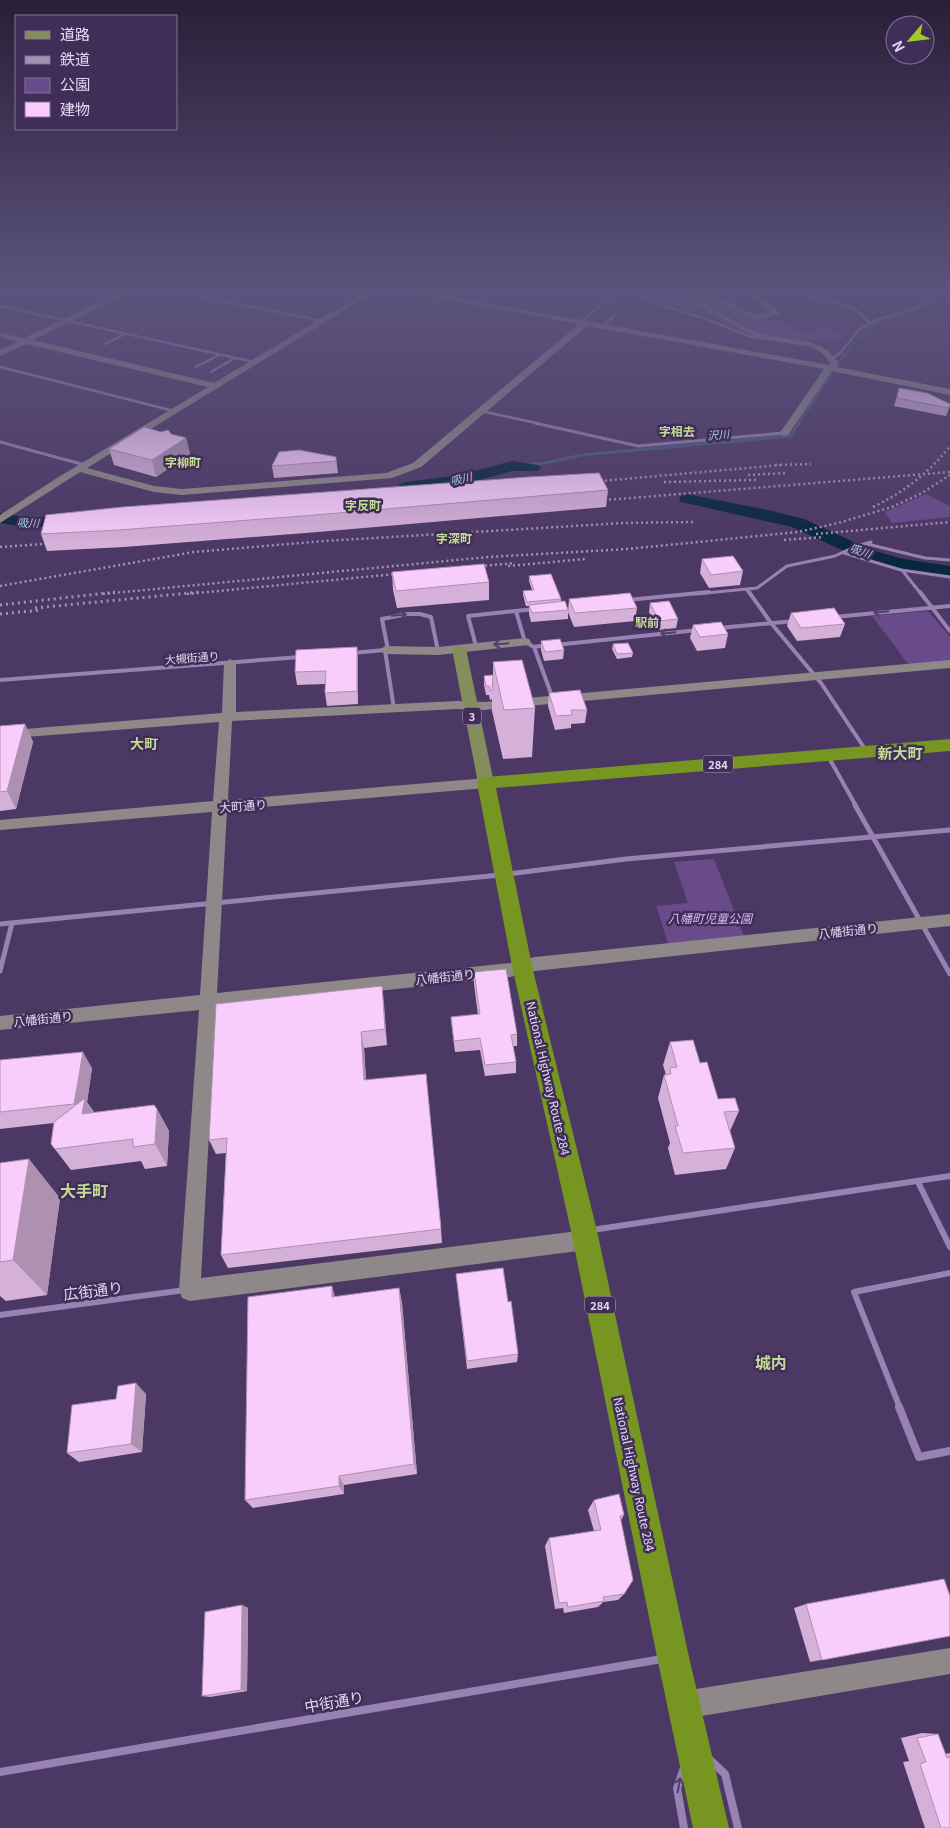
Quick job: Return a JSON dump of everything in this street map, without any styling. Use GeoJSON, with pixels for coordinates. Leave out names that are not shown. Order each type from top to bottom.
{"type":"FeatureCollection","features":[{"type":"Feature","properties":{"kind":"highway","name":"284"},"geometry":{"type":"LineString","coordinates":[[486,783],[950,745]]}},
{"type":"Feature","properties":{"kind":"highway","name":"National Highway Route 284"},"geometry":{"type":"LineString","coordinates":[[486,783],[522,966],[585,1236],[673,1657],[711,1828]]}},
{"type":"Feature","properties":{"kind":"main road","name":"3"},"geometry":{"type":"LineString","coordinates":[[459,649],[486,783]]}},
{"type":"Feature","properties":{"kind":"street"},"geometry":{"type":"LineString","coordinates":[[26,374],[174,411]]}},
{"type":"Feature","properties":{"kind":"street"},"geometry":{"type":"LineString","coordinates":[[167,374],[216,386]]}},
{"type":"Feature","properties":{"kind":"street"},"geometry":{"type":"LineString","coordinates":[[3,519],[82,467],[235,374]]}},
{"type":"Feature","properties":{"kind":"street"},"geometry":{"type":"LineString","coordinates":[[0,442],[154,489],[182,492],[388,476],[417,464],[524,374]]}},
{"type":"Feature","properties":{"kind":"street"},"geometry":{"type":"LineString","coordinates":[[480,411],[638,446],[785,433],[825,374]]}},
{"type":"Feature","properties":{"kind":"street"},"geometry":{"type":"LineString","coordinates":[[862,374],[950,392]]}},
{"type":"Feature","properties":{"kind":"street"},"geometry":{"type":"LineString","coordinates":[[620,601],[757,588],[787,566],[846,552],[856,546],[871,542]]}},
{"type":"Feature","properties":{"kind":"street"},"geometry":{"type":"LineString","coordinates":[[865,544],[925,558],[950,560]]}},
{"type":"Feature","properties":{"kind":"street"},"geometry":{"type":"LineString","coordinates":[[846,552],[901,570],[950,578]]}},
{"type":"Feature","properties":{"kind":"street"},"geometry":{"type":"LineString","coordinates":[[901,570],[950,631]]}},
{"type":"Feature","properties":{"kind":"street"},"geometry":{"type":"LineString","coordinates":[[747,590],[771,623],[816,676],[867,752]]}},
{"type":"Feature","properties":{"kind":"street"},"geometry":{"type":"LineString","coordinates":[[831,617],[950,606]]}},
{"type":"Feature","properties":{"kind":"street"},"geometry":{"type":"LineString","coordinates":[[476,646],[468,616],[544,608]]}},
{"type":"Feature","properties":{"kind":"street"},"geometry":{"type":"LineString","coordinates":[[516,611],[554,700]]}},
{"type":"Feature","properties":{"kind":"street"},"geometry":{"type":"LineString","coordinates":[[394,709],[382,619],[391,616],[424,613],[431,617],[438,651]]}},
{"type":"Feature","properties":{"kind":"street"},"geometry":{"type":"LineString","coordinates":[[713,629],[801,620]]}},
{"type":"Feature","properties":{"kind":"street"},"geometry":{"type":"LineString","coordinates":[[349,653],[386,650],[438,651],[476,646],[530,644],[703,630]]}},
{"type":"Feature","properties":{"kind":"street","name":"大槻街通り"},"geometry":{"type":"LineString","coordinates":[[0,680],[309,656]]}},
{"type":"Feature","properties":{"kind":"street"},"geometry":{"type":"LineString","coordinates":[[230,663],[218,808],[190,1290],[585,1236],[950,1176]]}},
{"type":"Feature","properties":{"kind":"street"},"geometry":{"type":"LineString","coordinates":[[0,735],[227,717],[484,706],[949,666]]}},
{"type":"Feature","properties":{"kind":"street"},"geometry":{"type":"LineString","coordinates":[[828,755],[950,974]]}},
{"type":"Feature","properties":{"kind":"street","name":"大町通り"},"geometry":{"type":"LineString","coordinates":[[0,825],[218,808],[486,783]]}},
{"type":"Feature","properties":{"kind":"street"},"geometry":{"type":"LineString","coordinates":[[0,924],[505,874],[626,859],[950,830]]}},
{"type":"Feature","properties":{"kind":"street","name":"八幡街通り"},"geometry":{"type":"LineString","coordinates":[[0,1023],[510,970],[522,966],[950,920]]}},
{"type":"Feature","properties":{"kind":"street"},"geometry":{"type":"LineString","coordinates":[[0,971],[12,923]]}},
{"type":"Feature","properties":{"kind":"street"},"geometry":{"type":"LineString","coordinates":[[918,1182],[950,1247]]}},
{"type":"Feature","properties":{"kind":"street"},"geometry":{"type":"LineString","coordinates":[[950,1273],[854,1292],[919,1457],[950,1452]]}},
{"type":"Feature","properties":{"kind":"street","name":"広街通り"},"geometry":{"type":"LineString","coordinates":[[0,1315],[190,1290]]}},
{"type":"Feature","properties":{"kind":"street","name":"中街通り"},"geometry":{"type":"LineString","coordinates":[[0,1772],[673,1657]]}},
{"type":"Feature","properties":{"kind":"street"},"geometry":{"type":"LineString","coordinates":[[684,1705],[950,1661]]}},
{"type":"Feature","properties":{"kind":"street"},"geometry":{"type":"LineString","coordinates":[[684,1828],[677,1788],[692,1742],[725,1774],[738,1828]]}},
{"type":"Feature","properties":{"kind":"green space"},"geometry":{"type":"Polygon","coordinates":[[[926,494],[950,506],[950,517],[892,523],[885,512],[926,494]]]}},
{"type":"Feature","properties":{"kind":"green space"},"geometry":{"type":"Polygon","coordinates":[[[928,611],[950,637],[950,661],[909,665],[872,616],[928,611]]]}},
{"type":"Feature","properties":{"kind":"green space","name":"八幡町児童公園"},"geometry":{"type":"Polygon","coordinates":[[[714,859],[745,939],[669,946],[656,906],[688,903],[674,862],[714,859]]]}},
{"type":"Feature","properties":{"kind":"building"},"geometry":{"type":"Polygon","coordinates":[[[899,388],[927,393],[950,404],[949,408],[897,398],[899,388]]]}},
{"type":"Feature","properties":{"kind":"building"},"geometry":{"type":"Polygon","coordinates":[[[144,427],[161,432],[168,430],[171,434],[186,438],[152,460],[109,449],[144,427]]]}},
{"type":"Feature","properties":{"kind":"building"},"geometry":{"type":"Polygon","coordinates":[[[299,450],[336,457],[336,461],[272,466],[279,452],[299,450]]]}},
{"type":"Feature","properties":{"kind":"building"},"geometry":{"type":"Polygon","coordinates":[[[599,473],[608,490],[315,515],[41,534],[46,515],[123,507],[599,473]]]}},
{"type":"Feature","properties":{"kind":"building"},"geometry":{"type":"Polygon","coordinates":[[[733,556],[743,571],[711,575],[702,559],[733,556]]]}},
{"type":"Feature","properties":{"kind":"building"},"geometry":{"type":"Polygon","coordinates":[[[484,564],[489,582],[396,591],[392,572],[484,564]]]}},
{"type":"Feature","properties":{"kind":"building"},"geometry":{"type":"Polygon","coordinates":[[[551,574],[561,599],[527,602],[523,591],[534,590],[529,576],[551,574]]]}},
{"type":"Feature","properties":{"kind":"building"},"geometry":{"type":"Polygon","coordinates":[[[630,593],[637,608],[575,613],[569,599],[630,593]]]}},
{"type":"Feature","properties":{"kind":"building"},"geometry":{"type":"Polygon","coordinates":[[[565,601],[568,610],[532,613],[529,605],[565,601]]]}},
{"type":"Feature","properties":{"kind":"building"},"geometry":{"type":"Polygon","coordinates":[[[669,601],[678,619],[659,621],[650,603],[669,601]]]}},
{"type":"Feature","properties":{"kind":"building"},"geometry":{"type":"Polygon","coordinates":[[[834,608],[845,624],[801,628],[791,613],[834,608]]]}},
{"type":"Feature","properties":{"kind":"building"},"geometry":{"type":"Polygon","coordinates":[[[721,622],[728,634],[700,637],[693,625],[721,622]]]}},
{"type":"Feature","properties":{"kind":"building"},"geometry":{"type":"Polygon","coordinates":[[[560,639],[564,650],[545,652],[541,641],[560,639]]]}},
{"type":"Feature","properties":{"kind":"building"},"geometry":{"type":"Polygon","coordinates":[[[628,643],[633,653],[617,654],[613,644],[628,643]]]}},
{"type":"Feature","properties":{"kind":"building"},"geometry":{"type":"Polygon","coordinates":[[[357,647],[357,691],[325,693],[326,671],[295,672],[296,650],[357,647]]]}},
{"type":"Feature","properties":{"kind":"building"},"geometry":{"type":"Polygon","coordinates":[[[522,660],[535,708],[504,710],[493,662],[522,660]]]}},
{"type":"Feature","properties":{"kind":"building"},"geometry":{"type":"Polygon","coordinates":[[[493,675],[492,690],[490,691],[489,686],[486,686],[484,676],[493,675]]]}},
{"type":"Feature","properties":{"kind":"building"},"geometry":{"type":"Polygon","coordinates":[[[580,690],[587,710],[571,710],[572,715],[556,716],[549,693],[580,690]]]}},
{"type":"Feature","properties":{"kind":"building"},"geometry":{"type":"Polygon","coordinates":[[[25,724],[7,791],[0,792],[0,726],[25,724]]]}},
{"type":"Feature","properties":{"kind":"building"},"geometry":{"type":"Polygon","coordinates":[[[506,969],[517,1034],[511,1035],[516,1062],[485,1065],[480,1038],[454,1041],[451,1017],[480,1014],[474,972],[506,969]]]}},
{"type":"Feature","properties":{"kind":"building"},"geometry":{"type":"Polygon","coordinates":[[[382,986],[385,1029],[361,1032],[364,1080],[426,1074],[441,1229],[221,1255],[227,1138],[209,1140],[216,1004],[382,986]]]}},
{"type":"Feature","properties":{"kind":"building"},"geometry":{"type":"Polygon","coordinates":[[[693,1040],[700,1063],[707,1062],[718,1099],[735,1098],[739,1111],[724,1112],[735,1148],[683,1153],[675,1126],[678,1126],[664,1075],[671,1074],[670,1068],[677,1067],[670,1042],[693,1040]]]}},
{"type":"Feature","properties":{"kind":"building"},"geometry":{"type":"Polygon","coordinates":[[[83,1052],[74,1104],[0,1112],[0,1060],[83,1052]]]}},
{"type":"Feature","properties":{"kind":"building"},"geometry":{"type":"Polygon","coordinates":[[[85,1098],[82,1114],[154,1105],[157,1109],[155,1144],[133,1147],[133,1139],[55,1149],[51,1144],[54,1122],[85,1098]]]}},
{"type":"Feature","properties":{"kind":"building"},"geometry":{"type":"Polygon","coordinates":[[[29,1159],[13,1260],[0,1262],[0,1163],[29,1159]]]}},
{"type":"Feature","properties":{"kind":"building"},"geometry":{"type":"Polygon","coordinates":[[[503,1268],[508,1302],[511,1301],[518,1354],[467,1361],[456,1274],[503,1268]]]}},
{"type":"Feature","properties":{"kind":"building"},"geometry":{"type":"Polygon","coordinates":[[[332,1286],[332,1297],[399,1288],[414,1464],[339,1476],[339,1486],[245,1500],[248,1297],[332,1286]]]}},
{"type":"Feature","properties":{"kind":"building"},"geometry":{"type":"Polygon","coordinates":[[[136,1383],[131,1444],[67,1453],[72,1405],[116,1399],[118,1386],[136,1383]]]}},
{"type":"Feature","properties":{"kind":"building"},"geometry":{"type":"Polygon","coordinates":[[[619,1494],[624,1515],[620,1516],[633,1580],[624,1594],[603,1597],[604,1601],[568,1607],[567,1602],[559,1603],[549,1538],[601,1530],[594,1500],[619,1494]]]}},
{"type":"Feature","properties":{"kind":"building"},"geometry":{"type":"Polygon","coordinates":[[[944,1579],[950,1596],[950,1636],[822,1660],[806,1604],[944,1579]]]}},
{"type":"Feature","properties":{"kind":"building"},"geometry":{"type":"Polygon","coordinates":[[[242,1605],[241,1690],[202,1696],[205,1612],[242,1605]]]}},
{"type":"Feature","properties":{"kind":"building"},"geometry":{"type":"Polygon","coordinates":[[[938,1734],[947,1758],[950,1757],[950,1828],[941,1828],[920,1764],[926,1762],[917,1738],[938,1734]]]}},
{"type":"Feature","properties":{"kind":"waterway","name":"沢川"},"geometry":{"type":"LineString","coordinates":[[798,424],[831,374]]}},
{"type":"Feature","properties":{"kind":"waterway","name":"沢川"},"geometry":{"type":"LineString","coordinates":[[512,466],[545,463],[582,455],[790,436],[799,423]]}},
{"type":"Feature","properties":{"kind":"waterway","name":"吸川"},"geometry":{"type":"LineString","coordinates":[[406,487],[461,480],[512,466],[533,468]]}},
{"type":"Feature","properties":{"kind":"waterway","name":"吸川"},"geometry":{"type":"LineString","coordinates":[[687,499],[798,523],[865,554],[903,564],[950,571]]}},
{"type":"Feature","properties":{"kind":"waterway","name":"吸川"},"geometry":{"type":"LineString","coordinates":[[0,518],[19,523],[77,520]]}},
{"type":"Feature","properties":{"kind":"railway"},"geometry":{"type":"LineString","coordinates":[[924,474],[950,446]]}},
{"type":"Feature","properties":{"kind":"railway"},"geometry":{"type":"LineString","coordinates":[[775,465],[811,464]]}},
{"type":"Feature","properties":{"kind":"railway"},"geometry":{"type":"LineString","coordinates":[[590,482],[781,465]]}},
{"type":"Feature","properties":{"kind":"railway"},"geometry":{"type":"LineString","coordinates":[[924,474],[950,472]]}},
{"type":"Feature","properties":{"kind":"railway"},"geometry":{"type":"LineString","coordinates":[[748,475],[786,473]]}},
{"type":"Feature","properties":{"kind":"railway"},"geometry":{"type":"LineString","coordinates":[[594,501],[924,474]]}},
{"type":"Feature","properties":{"kind":"railway"},"geometry":{"type":"LineString","coordinates":[[873,507],[895,495],[924,474]]}},
{"type":"Feature","properties":{"kind":"railway"},"geometry":{"type":"LineString","coordinates":[[103,594],[488,557],[627,549],[798,532],[838,523],[892,507],[922,493],[950,475]]}},
{"type":"Feature","properties":{"kind":"railway"},"geometry":{"type":"LineString","coordinates":[[664,482],[756,480]]}},
{"type":"Feature","properties":{"kind":"railway"},"geometry":{"type":"LineString","coordinates":[[0,586],[194,552],[324,541],[624,523],[694,522]]}},
{"type":"Feature","properties":{"kind":"railway"},"geometry":{"type":"LineString","coordinates":[[816,534],[950,522]]}},
{"type":"Feature","properties":{"kind":"railway"},"geometry":{"type":"LineString","coordinates":[[784,540],[824,537]]}},
{"type":"Feature","properties":{"kind":"railway"},"geometry":{"type":"LineString","coordinates":[[0,547],[58,543]]}},
{"type":"Feature","properties":{"kind":"railway"},"geometry":{"type":"LineString","coordinates":[[508,566],[585,559]]}},
{"type":"Feature","properties":{"kind":"railway"},"geometry":{"type":"LineString","coordinates":[[470,567],[515,563]]}},
{"type":"Feature","properties":{"kind":"railway"},"geometry":{"type":"LineString","coordinates":[[187,594],[406,573]]}},
{"type":"Feature","properties":{"kind":"railway"},"geometry":{"type":"LineString","coordinates":[[0,605],[115,592]]}},
{"type":"Feature","properties":{"kind":"railway"},"geometry":{"type":"LineString","coordinates":[[35,608],[200,592]]}},
{"type":"Feature","properties":{"kind":"railway"},"geometry":{"type":"LineString","coordinates":[[0,614],[42,610]]}},
{"type":"Feature","properties":{"kind":"district","name":"字相去"},"geometry":{"type":"Point","coordinates":[677,430]}},
{"type":"Feature","properties":{"kind":"district","name":"字柳町"},"geometry":{"type":"Point","coordinates":[183,461]}},
{"type":"Feature","properties":{"kind":"district","name":"字反町"},"geometry":{"type":"Point","coordinates":[363,504]}},
{"type":"Feature","properties":{"kind":"district","name":"字深町"},"geometry":{"type":"Point","coordinates":[454,537]}},
{"type":"Feature","properties":{"kind":"district","name":"駅前"},"geometry":{"type":"Point","coordinates":[647,621]}},
{"type":"Feature","properties":{"kind":"district","name":"大町"},"geometry":{"type":"Point","coordinates":[144,743]}},
{"type":"Feature","properties":{"kind":"district","name":"新大町"},"geometry":{"type":"Point","coordinates":[900,752]}},
{"type":"Feature","properties":{"kind":"district","name":"大手町"},"geometry":{"type":"Point","coordinates":[84,1190]}},
{"type":"Feature","properties":{"kind":"district","name":"城内"},"geometry":{"type":"Point","coordinates":[771,1362]}}]}
